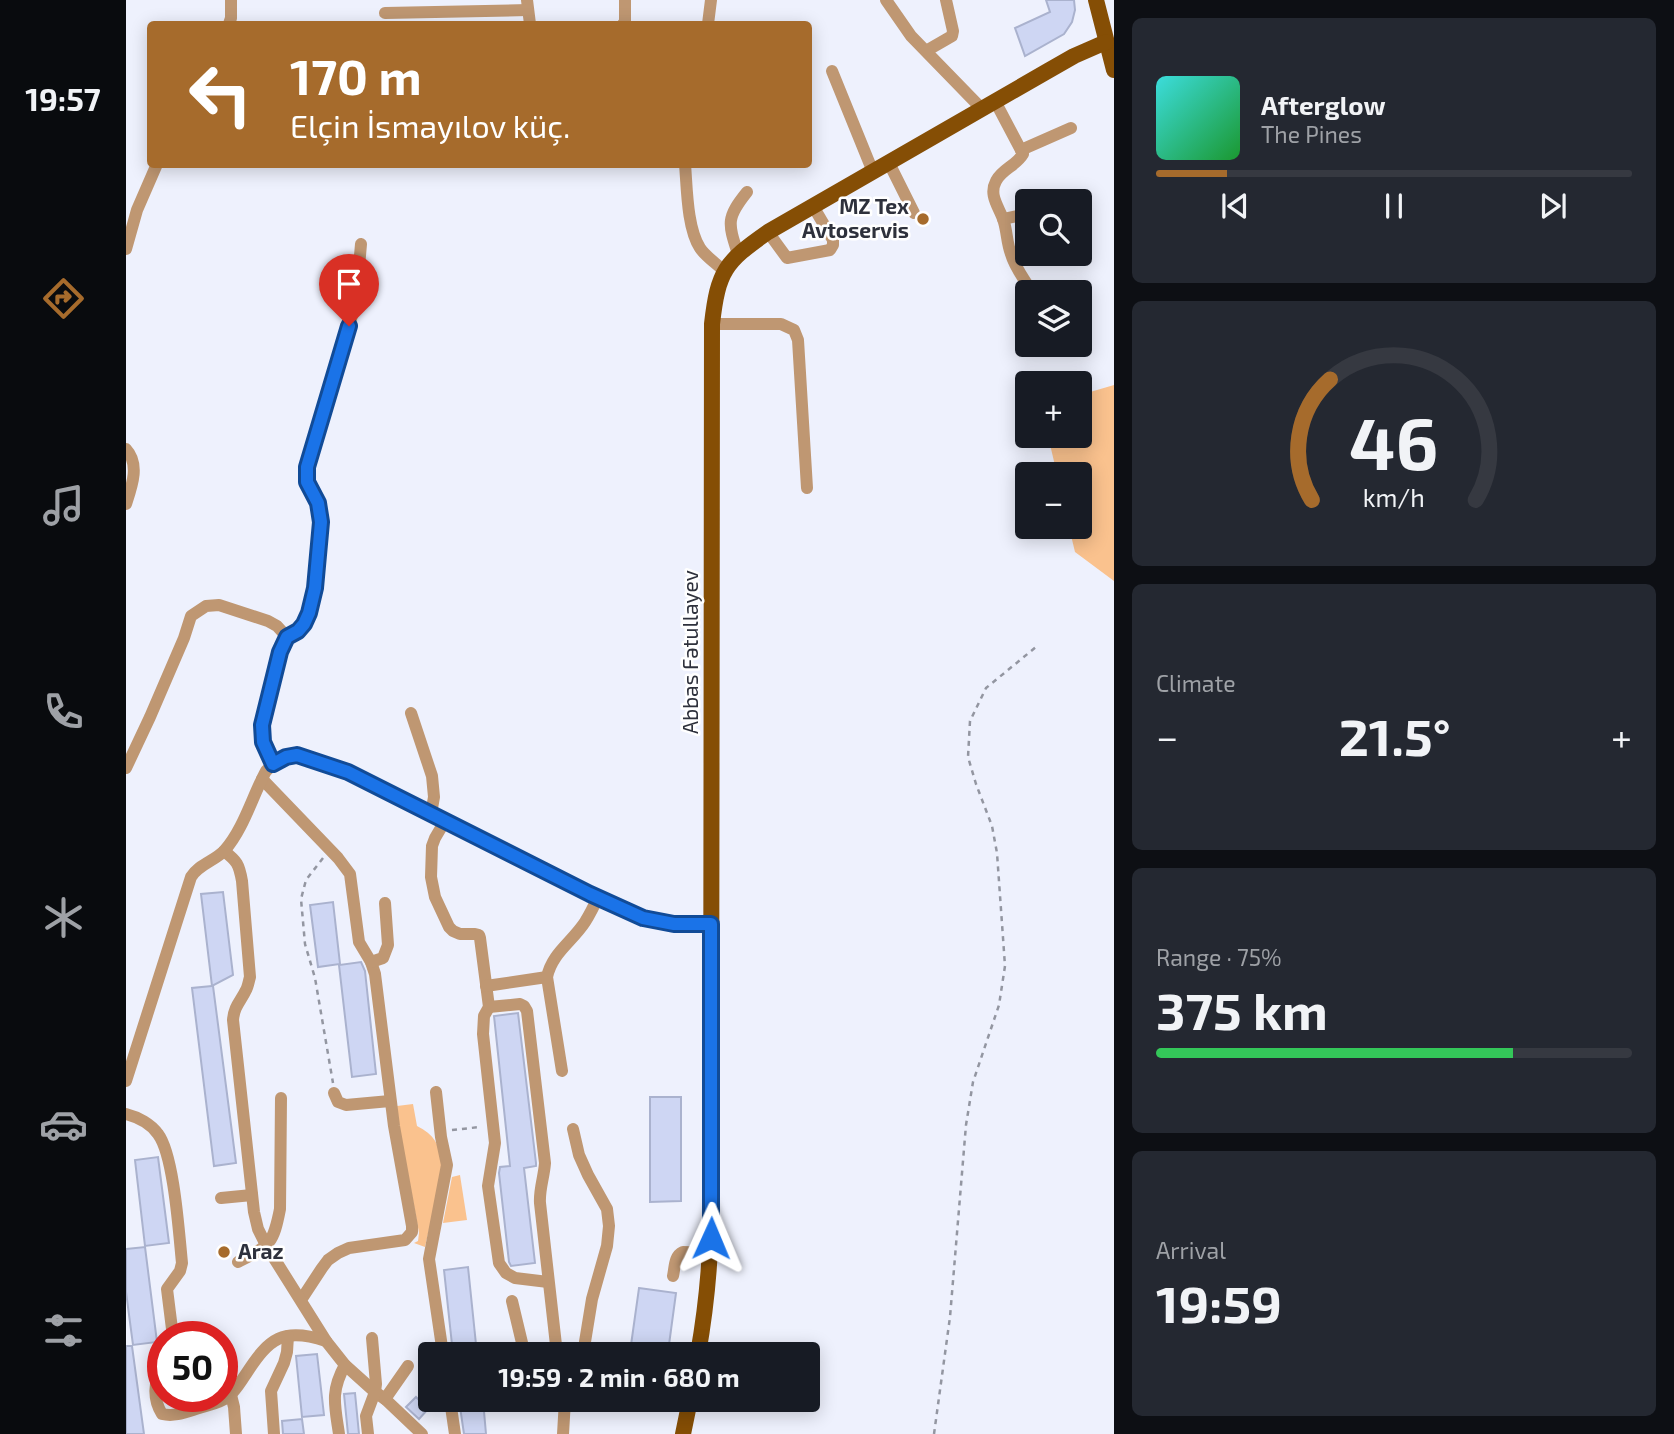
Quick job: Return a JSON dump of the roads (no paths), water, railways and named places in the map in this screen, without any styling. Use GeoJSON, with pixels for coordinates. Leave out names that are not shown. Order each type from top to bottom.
{"type":"FeatureCollection","features":[{"type":"Feature","properties":{"kind":"main road"},"geometry":{"type":"LineString","coordinates":[[1096,0],[1110,40],[1114,70]]}},
{"type":"Feature","properties":{"kind":"main road","name":"Abbas Fətullayev"},"geometry":{"type":"LineString","coordinates":[[700,1342],[707,1303],[710,1253],[712,324],[718,285],[724,271],[738,254],[768,232],[1074,56],[1110,40]]}},
{"type":"Feature","properties":{"kind":"main road"},"geometry":{"type":"LineString","coordinates":[[684,1434],[689,1412]]}},
{"type":"Feature","properties":{"kind":"street"},"geometry":{"type":"LineString","coordinates":[[230,21],[231,0]]}},
{"type":"Feature","properties":{"kind":"street"},"geometry":{"type":"LineString","coordinates":[[625,0],[625,21]]}},
{"type":"Feature","properties":{"kind":"street"},"geometry":{"type":"LineString","coordinates":[[708,21],[711,0]]}},
{"type":"Feature","properties":{"kind":"street"},"geometry":{"type":"LineString","coordinates":[[886,0],[911,36],[989,105],[1023,154],[1000,174],[994,183],[993,194],[1003,219],[1010,254],[1024,280]]}},
{"type":"Feature","properties":{"kind":"street"},"geometry":{"type":"LineString","coordinates":[[926,51],[951,36],[953,31],[946,0]]}},
{"type":"Feature","properties":{"kind":"street"},"geometry":{"type":"LineString","coordinates":[[385,13],[528,5]]}},
{"type":"Feature","properties":{"kind":"street"},"geometry":{"type":"LineString","coordinates":[[832,71],[873,172]]}},
{"type":"Feature","properties":{"kind":"street"},"geometry":{"type":"LineString","coordinates":[[1021,150],[1071,128]]}},
{"type":"Feature","properties":{"kind":"street"},"geometry":{"type":"LineString","coordinates":[[889,163],[914,214]]}},
{"type":"Feature","properties":{"kind":"street"},"geometry":{"type":"LineString","coordinates":[[126,249],[137,211],[155,168]]}},
{"type":"Feature","properties":{"kind":"street"},"geometry":{"type":"LineString","coordinates":[[685,168],[689,216],[695,235],[700,248],[724,271]]}},
{"type":"Feature","properties":{"kind":"street"},"geometry":{"type":"LineString","coordinates":[[738,254],[730,224],[733,210],[747,192]]}},
{"type":"Feature","properties":{"kind":"street"},"geometry":{"type":"LineString","coordinates":[[768,232],[788,258],[830,250],[833,240],[813,206]]}},
{"type":"Feature","properties":{"kind":"street"},"geometry":{"type":"LineString","coordinates":[[1003,219],[1015,216]]}},
{"type":"Feature","properties":{"kind":"street"},"geometry":{"type":"LineString","coordinates":[[273,764],[263,742],[262,725],[280,652],[287,637],[304,624],[315,588],[321,522],[318,503],[307,482],[307,467],[356,302],[361,244]]}},
{"type":"Feature","properties":{"kind":"street"},"geometry":{"type":"LineString","coordinates":[[712,324],[781,324],[794,330],[798,340],[807,488]]}},
{"type":"Feature","properties":{"kind":"street"},"geometry":{"type":"LineString","coordinates":[[126,449],[133,457],[134,465],[126,504]]}},
{"type":"Feature","properties":{"kind":"street"},"geometry":{"type":"LineString","coordinates":[[126,768],[184,638],[191,616],[206,606],[219,606],[268,621],[287,637]]}},
{"type":"Feature","properties":{"kind":"street"},"geometry":{"type":"LineString","coordinates":[[411,713],[432,776],[434,797],[431,814]]}},
{"type":"Feature","properties":{"kind":"street"},"geometry":{"type":"LineString","coordinates":[[126,1081],[191,877],[224,851],[262,779],[273,764],[286,757],[297,755],[348,772],[643,918],[674,924],[711,924]]}},
{"type":"Feature","properties":{"kind":"street"},"geometry":{"type":"LineString","coordinates":[[262,779],[330,849],[350,874],[359,942],[372,962],[375,974],[390,1101],[412,1232],[405,1240],[349,1248],[328,1259],[301,1300]]}},
{"type":"Feature","properties":{"kind":"street"},"geometry":{"type":"LineString","coordinates":[[445,821],[432,846],[432,886],[449,927],[460,934],[479,935],[489,1007],[484,1016],[483,1034],[495,1143],[488,1186],[499,1263],[506,1273],[515,1278],[548,1282]]}},
{"type":"Feature","properties":{"kind":"street"},"geometry":{"type":"LineString","coordinates":[[224,851],[236,861],[242,881],[250,977],[247,988],[236,1004],[233,1020],[258,1229],[326,1342],[345,1365],[422,1434]]}},
{"type":"Feature","properties":{"kind":"street"},"geometry":{"type":"LineString","coordinates":[[562,1071],[547,977],[556,954],[585,922],[598,897]]}},
{"type":"Feature","properties":{"kind":"street"},"geometry":{"type":"LineString","coordinates":[[372,962],[383,958],[388,945],[384,903]]}},
{"type":"Feature","properties":{"kind":"street"},"geometry":{"type":"LineString","coordinates":[[486,986],[547,977]]}},
{"type":"Feature","properties":{"kind":"street"},"geometry":{"type":"LineString","coordinates":[[489,1007],[520,1004],[527,1011],[545,1163],[539,1193],[556,1342]]}},
{"type":"Feature","properties":{"kind":"street"},"geometry":{"type":"LineString","coordinates":[[436,1092],[447,1166],[429,1259],[441,1342]]}},
{"type":"Feature","properties":{"kind":"street"},"geometry":{"type":"LineString","coordinates":[[334,1093],[338,1102],[346,1105],[390,1101]]}},
{"type":"Feature","properties":{"kind":"street"},"geometry":{"type":"LineString","coordinates":[[238,1262],[267,1247],[273,1238],[280,1209],[281,1098]]}},
{"type":"Feature","properties":{"kind":"street"},"geometry":{"type":"LineString","coordinates":[[126,1114],[149,1124],[158,1134],[164,1145],[171,1172],[182,1263],[180,1271],[167,1289],[171,1321]]}},
{"type":"Feature","properties":{"kind":"street"},"geometry":{"type":"LineString","coordinates":[[573,1129],[579,1155],[607,1209],[609,1226],[585,1342]]}},
{"type":"Feature","properties":{"kind":"street"},"geometry":{"type":"LineString","coordinates":[[221,1198],[252,1195]]}},
{"type":"Feature","properties":{"kind":"street"},"geometry":{"type":"LineString","coordinates":[[673,1276],[676,1257],[679,1254],[710,1253]]}},
{"type":"Feature","properties":{"kind":"street"},"geometry":{"type":"LineString","coordinates":[[512,1301],[522,1342]]}},
{"type":"Feature","properties":{"kind":"street"},"geometry":{"type":"LineString","coordinates":[[238,1384],[256,1357],[275,1340],[301,1335],[326,1342]]}},
{"type":"Feature","properties":{"kind":"street"},"geometry":{"type":"LineString","coordinates":[[275,1434],[271,1391],[284,1363],[288,1336]]}},
{"type":"Feature","properties":{"kind":"street"},"geometry":{"type":"LineString","coordinates":[[372,1338],[380,1396]]}},
{"type":"Feature","properties":{"kind":"street"},"geometry":{"type":"LineString","coordinates":[[339,1434],[334,1396],[337,1380],[345,1365]]}},
{"type":"Feature","properties":{"kind":"street"},"geometry":{"type":"LineString","coordinates":[[368,1434],[366,1416],[380,1396],[408,1366]]}},
{"type":"Feature","properties":{"kind":"street"},"geometry":{"type":"LineString","coordinates":[[161,1412],[179,1415],[189,1412]]}},
{"type":"Feature","properties":{"kind":"street"},"geometry":{"type":"LineString","coordinates":[[234,1412],[236,1434]]}},
{"type":"Feature","properties":{"kind":"street"},"geometry":{"type":"LineString","coordinates":[[451,1412],[454,1434]]}},
{"type":"Feature","properties":{"kind":"street"},"geometry":{"type":"LineString","coordinates":[[563,1434],[564,1412]]}},
{"type":"Feature","properties":{"kind":"place","name":"MZ Tex Avtoservis"},"geometry":{"type":"Point","coordinates":[923,219]}},
{"type":"Feature","properties":{"kind":"place","name":"Araz"},"geometry":{"type":"Point","coordinates":[224,1252]}}]}
